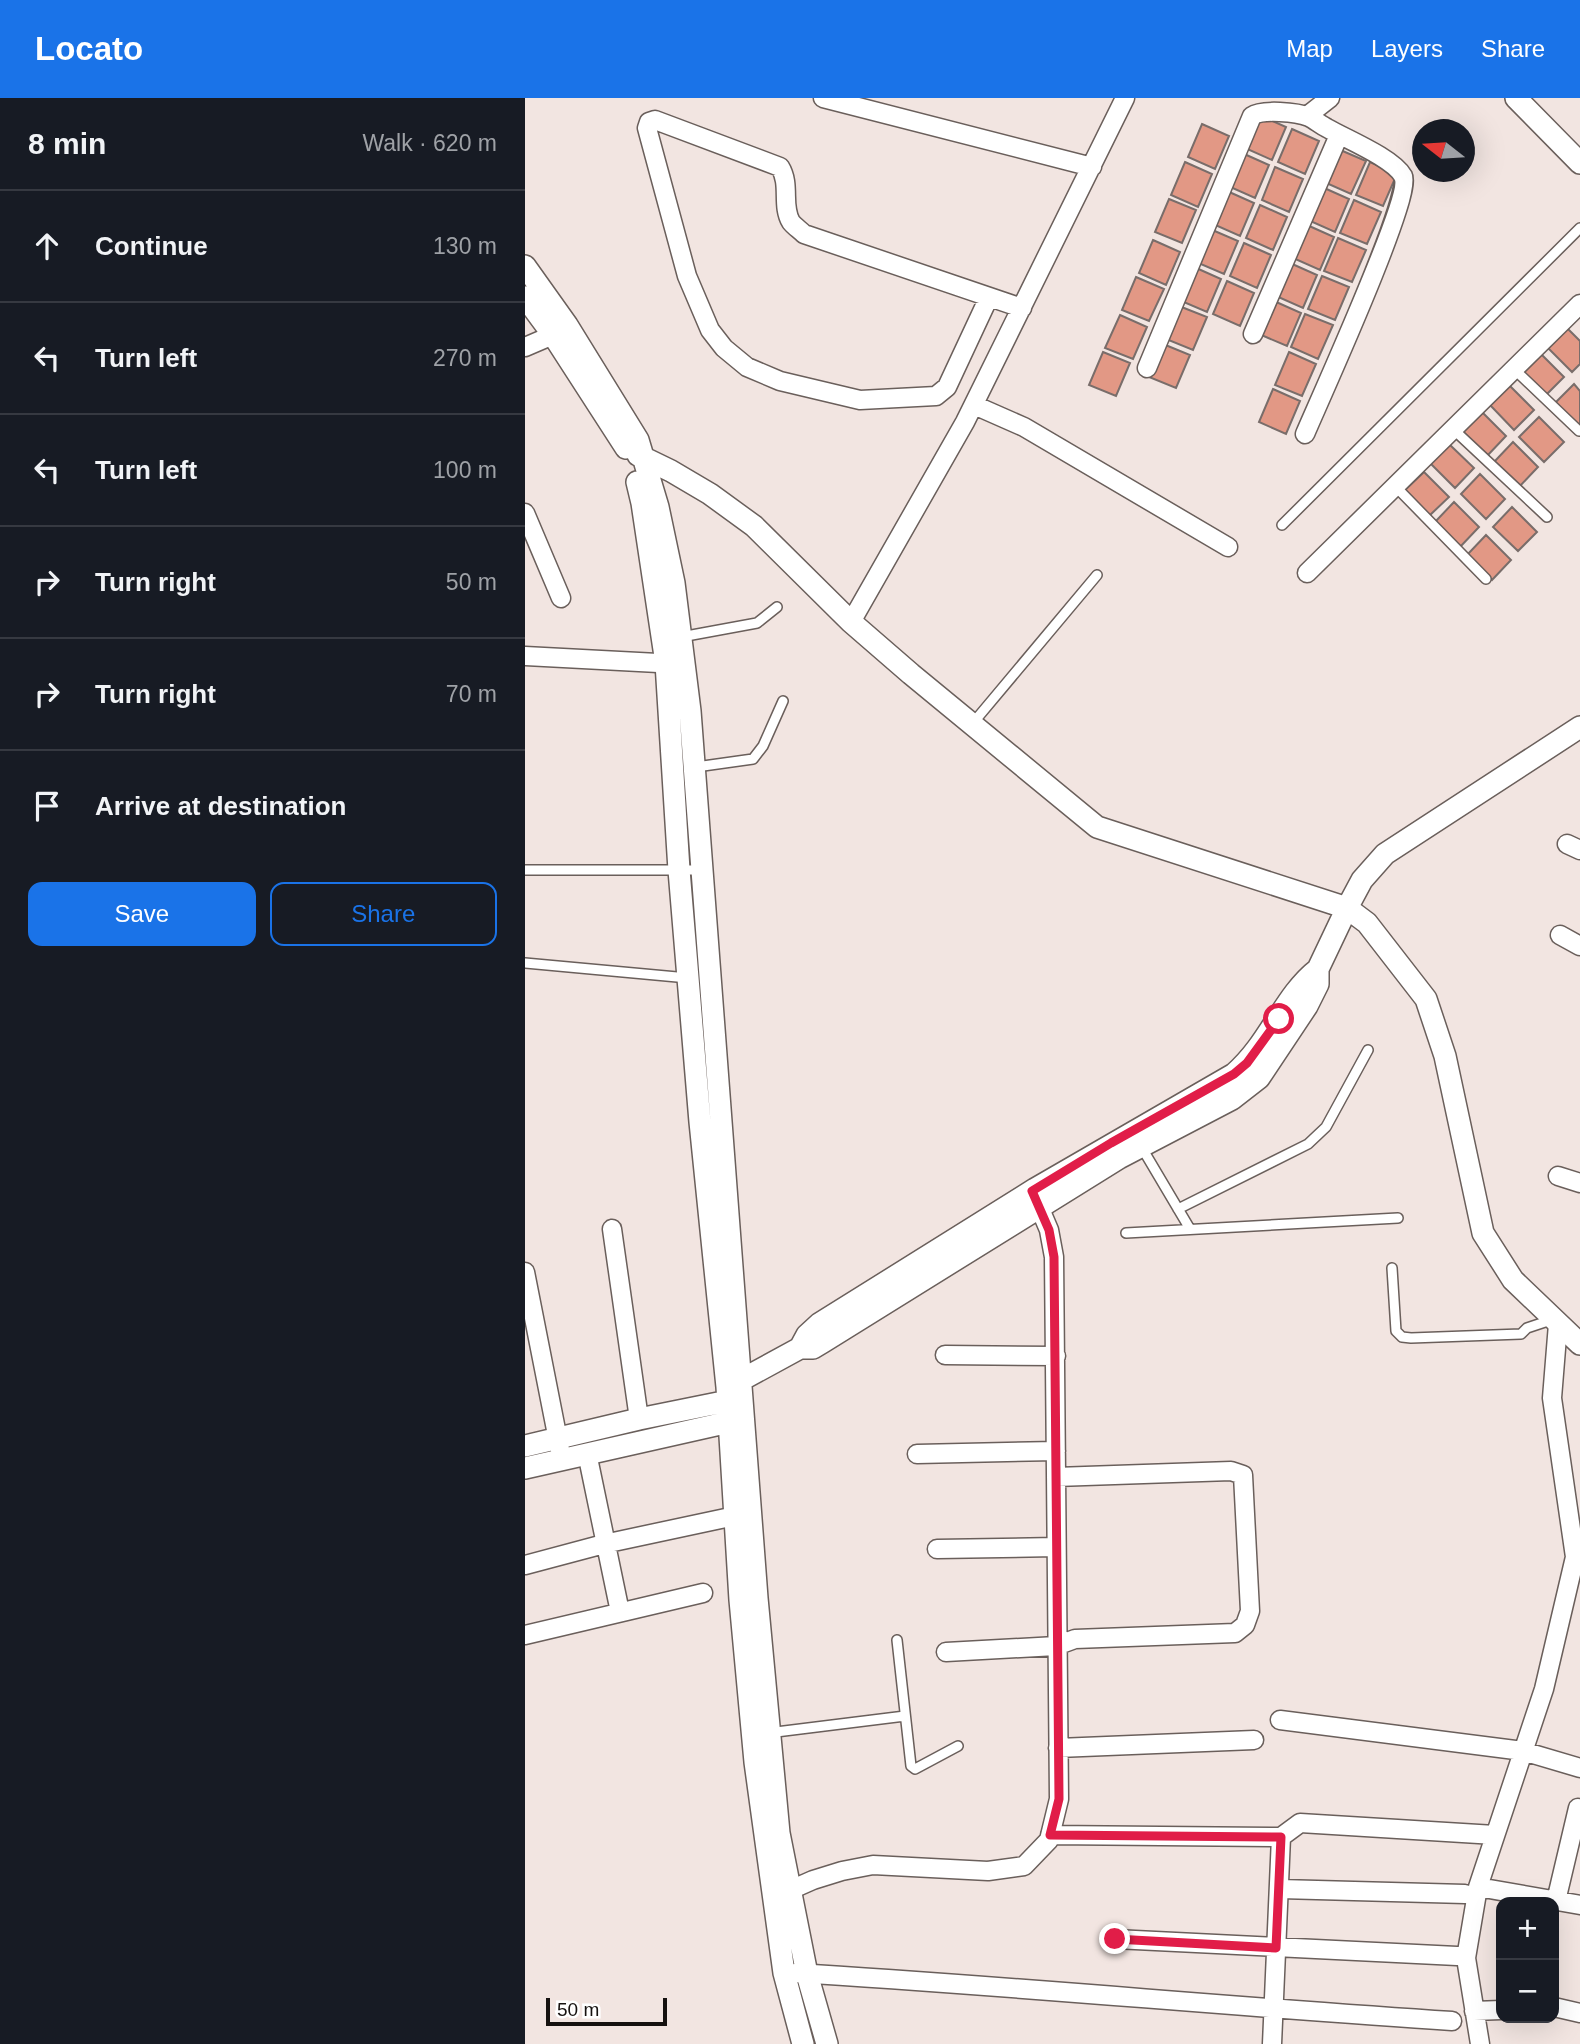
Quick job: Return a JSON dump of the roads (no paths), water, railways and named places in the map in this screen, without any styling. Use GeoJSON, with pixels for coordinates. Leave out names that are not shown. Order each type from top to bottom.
{"type":"FeatureCollection","features":[{"type":"Feature","properties":{"kind":"street"},"geometry":{"type":"LineString","coordinates":[[823,98],[1092,167]]}},
{"type":"Feature","properties":{"kind":"street"},"geometry":{"type":"LineString","coordinates":[[851,622],[974,405],[1125,98]]}},
{"type":"Feature","properties":{"kind":"street"},"geometry":{"type":"LineString","coordinates":[[1307,116],[1330,98]]}},
{"type":"Feature","properties":{"kind":"street"},"geometry":{"type":"LineString","coordinates":[[1516,98],[1580,163]]}},
{"type":"Feature","properties":{"kind":"street"},"geometry":{"type":"LineString","coordinates":[[1147,368],[1252,116],[1257,112],[1307,116],[1387,162],[1403,175],[1406,184],[1375,269],[1305,434]]}},
{"type":"Feature","properties":{"kind":"street"},"geometry":{"type":"LineString","coordinates":[[989,297],[947,387],[936,396],[860,400],[780,382],[747,367],[724,348],[710,330],[698,305],[677,243],[647,128],[649,122],[655,120],[780,167],[786,177],[786,204],[791,222],[804,234],[1022,308]]}},
{"type":"Feature","properties":{"kind":"street"},"geometry":{"type":"LineString","coordinates":[[1253,334],[1339,135]]}},
{"type":"Feature","properties":{"kind":"street"},"geometry":{"type":"LineString","coordinates":[[525,266],[574,336],[638,440],[642,503],[694,767],[711,980],[732,1398],[735,1516],[781,1894],[784,1973],[803,2044]]}},
{"type":"Feature","properties":{"kind":"street"},"geometry":{"type":"LineString","coordinates":[[525,297],[637,455],[658,507],[674,583],[681,637],[675,664],[679,870],[700,1122],[757,1598],[761,1734]]}},
{"type":"Feature","properties":{"kind":"street"},"geometry":{"type":"LineString","coordinates":[[1307,573],[1580,304]]}},
{"type":"Feature","properties":{"kind":"street"},"geometry":{"type":"LineString","coordinates":[[525,347],[553,335]]}},
{"type":"Feature","properties":{"kind":"street"},"geometry":{"type":"LineString","coordinates":[[974,405],[1024,427],[1228,547]]}},
{"type":"Feature","properties":{"kind":"street"},"geometry":{"type":"LineString","coordinates":[[637,455],[710,494],[754,526],[851,622],[1097,827],[1346,908],[1367,923],[1426,999],[1445,1056],[1483,1234],[1513,1280],[1580,1344]]}},
{"type":"Feature","properties":{"kind":"street"},"geometry":{"type":"LineString","coordinates":[[525,513],[561,598]]}},
{"type":"Feature","properties":{"kind":"street"},"geometry":{"type":"LineString","coordinates":[[525,656],[675,664]]}},
{"type":"Feature","properties":{"kind":"street"},"geometry":{"type":"LineString","coordinates":[[525,1468],[587,1453],[732,1398],[800,1348],[807,1335],[819,1324],[1036,1198],[1232,1099],[1259,1078],[1307,1006],[1318,984],[1318,969],[1346,908],[1362,880],[1385,854],[1580,727]]}},
{"type":"Feature","properties":{"kind":"street"},"geometry":{"type":"LineString","coordinates":[[1560,935],[1580,946]]}},
{"type":"Feature","properties":{"kind":"street"},"geometry":{"type":"LineString","coordinates":[[1036,1198],[1111,1143],[1234,1074],[1266,1040],[1304,979],[1318,969]]}},
{"type":"Feature","properties":{"kind":"street"},"geometry":{"type":"LineString","coordinates":[[1558,1176],[1580,1183]]}},
{"type":"Feature","properties":{"kind":"street"},"geometry":{"type":"LineString","coordinates":[[781,1894],[823,1877],[873,1865],[988,1871],[1024,1866],[1049,1840],[1059,1799],[1056,1356],[1053,1249],[1049,1230],[1036,1198]]}},
{"type":"Feature","properties":{"kind":"street"},"geometry":{"type":"LineString","coordinates":[[613,1229],[639,1419]]}},
{"type":"Feature","properties":{"kind":"street"},"geometry":{"type":"LineString","coordinates":[[525,1272],[531,1337],[562,1461]]}},
{"type":"Feature","properties":{"kind":"street"},"geometry":{"type":"LineString","coordinates":[[1480,2044],[1467,1958],[1471,1891],[1495,1835],[1544,1689],[1578,1558],[1552,1398],[1555,1322]]}},
{"type":"Feature","properties":{"kind":"street"},"geometry":{"type":"LineString","coordinates":[[945,1355],[1056,1356]]}},
{"type":"Feature","properties":{"kind":"street"},"geometry":{"type":"LineString","coordinates":[[525,1446],[732,1398]]}},
{"type":"Feature","properties":{"kind":"street"},"geometry":{"type":"LineString","coordinates":[[916,1454],[1056,1451]]}},
{"type":"Feature","properties":{"kind":"street"},"geometry":{"type":"LineString","coordinates":[[587,1453],[620,1612]]}},
{"type":"Feature","properties":{"kind":"street"},"geometry":{"type":"LineString","coordinates":[[946,1652],[1056,1646],[1075,1639],[1235,1633],[1245,1625],[1250,1611],[1243,1475],[1230,1471],[1056,1478]]}},
{"type":"Feature","properties":{"kind":"street"},"geometry":{"type":"LineString","coordinates":[[525,1565],[604,1544],[735,1516]]}},
{"type":"Feature","properties":{"kind":"street"},"geometry":{"type":"LineString","coordinates":[[937,1549],[1056,1547]]}},
{"type":"Feature","properties":{"kind":"street"},"geometry":{"type":"LineString","coordinates":[[525,1635],[703,1593]]}},
{"type":"Feature","properties":{"kind":"street"},"geometry":{"type":"LineString","coordinates":[[1280,1720],[1523,1751],[1580,1768]]}},
{"type":"Feature","properties":{"kind":"street"},"geometry":{"type":"LineString","coordinates":[[1058,1748],[1254,1740]]}},
{"type":"Feature","properties":{"kind":"street"},"geometry":{"type":"LineString","coordinates":[[1557,1897],[1578,1808],[1580,1809]]}},
{"type":"Feature","properties":{"kind":"street"},"geometry":{"type":"LineString","coordinates":[[1050,1835],[1281,1837],[1300,1822],[1495,1835]]}},
{"type":"Feature","properties":{"kind":"street"},"geometry":{"type":"LineString","coordinates":[[1272,2044],[1281,1837]]}},
{"type":"Feature","properties":{"kind":"street"},"geometry":{"type":"LineString","coordinates":[[1280,1889],[1471,1891],[1522,1897]]}},
{"type":"Feature","properties":{"kind":"street"},"geometry":{"type":"LineString","coordinates":[[781,1894],[827,2044]]}},
{"type":"Feature","properties":{"kind":"street"},"geometry":{"type":"LineString","coordinates":[[1559,1902],[1580,1905]]}},
{"type":"Feature","properties":{"kind":"street"},"geometry":{"type":"LineString","coordinates":[[1115,1939],[1457,1956]]}},
{"type":"Feature","properties":{"kind":"street"},"geometry":{"type":"LineString","coordinates":[[784,1973],[1452,2021]]}},
{"type":"Feature","properties":{"kind":"street"},"geometry":{"type":"LineString","coordinates":[[1559,2008],[1580,2013]]}},
{"type":"Feature","properties":{"kind":"street"},"geometry":{"type":"LineString","coordinates":[[1474,2011],[1496,2010]]}},
{"type":"Feature","properties":{"kind":"lane"},"geometry":{"type":"LineString","coordinates":[[1282,525],[1580,228]]}},
{"type":"Feature","properties":{"kind":"lane"},"geometry":{"type":"LineString","coordinates":[[1514,369],[1579,431]]}},
{"type":"Feature","properties":{"kind":"lane"},"geometry":{"type":"LineString","coordinates":[[1453,429],[1547,517]]}},
{"type":"Feature","properties":{"kind":"lane"},"geometry":{"type":"LineString","coordinates":[[1395,486],[1486,579]]}},
{"type":"Feature","properties":{"kind":"lane"},"geometry":{"type":"LineString","coordinates":[[972,724],[1097,575]]}},
{"type":"Feature","properties":{"kind":"lane"},"geometry":{"type":"LineString","coordinates":[[681,637],[757,623],[777,607]]}},
{"type":"Feature","properties":{"kind":"lane"},"geometry":{"type":"LineString","coordinates":[[694,767],[753,759],[763,746],[783,701]]}},
{"type":"Feature","properties":{"kind":"lane"},"geometry":{"type":"LineString","coordinates":[[525,870],[701,870]]}},
{"type":"Feature","properties":{"kind":"lane"},"geometry":{"type":"LineString","coordinates":[[525,963],[711,980]]}},
{"type":"Feature","properties":{"kind":"lane"},"geometry":{"type":"LineString","coordinates":[[1178,1209],[1308,1144],[1326,1127],[1369,1050]]}},
{"type":"Feature","properties":{"kind":"lane"},"geometry":{"type":"LineString","coordinates":[[1141,1146],[1190,1229]]}},
{"type":"Feature","properties":{"kind":"lane"},"geometry":{"type":"LineString","coordinates":[[1126,1233],[1398,1218]]}},
{"type":"Feature","properties":{"kind":"lane"},"geometry":{"type":"LineString","coordinates":[[1392,1268],[1396,1331],[1402,1337],[1521,1334],[1527,1328],[1555,1322]]}},
{"type":"Feature","properties":{"kind":"lane"},"geometry":{"type":"LineString","coordinates":[[897,1640],[910,1763],[913,1769],[958,1746]]}},
{"type":"Feature","properties":{"kind":"lane"},"geometry":{"type":"LineString","coordinates":[[761,1734],[905,1716]]}}]}
